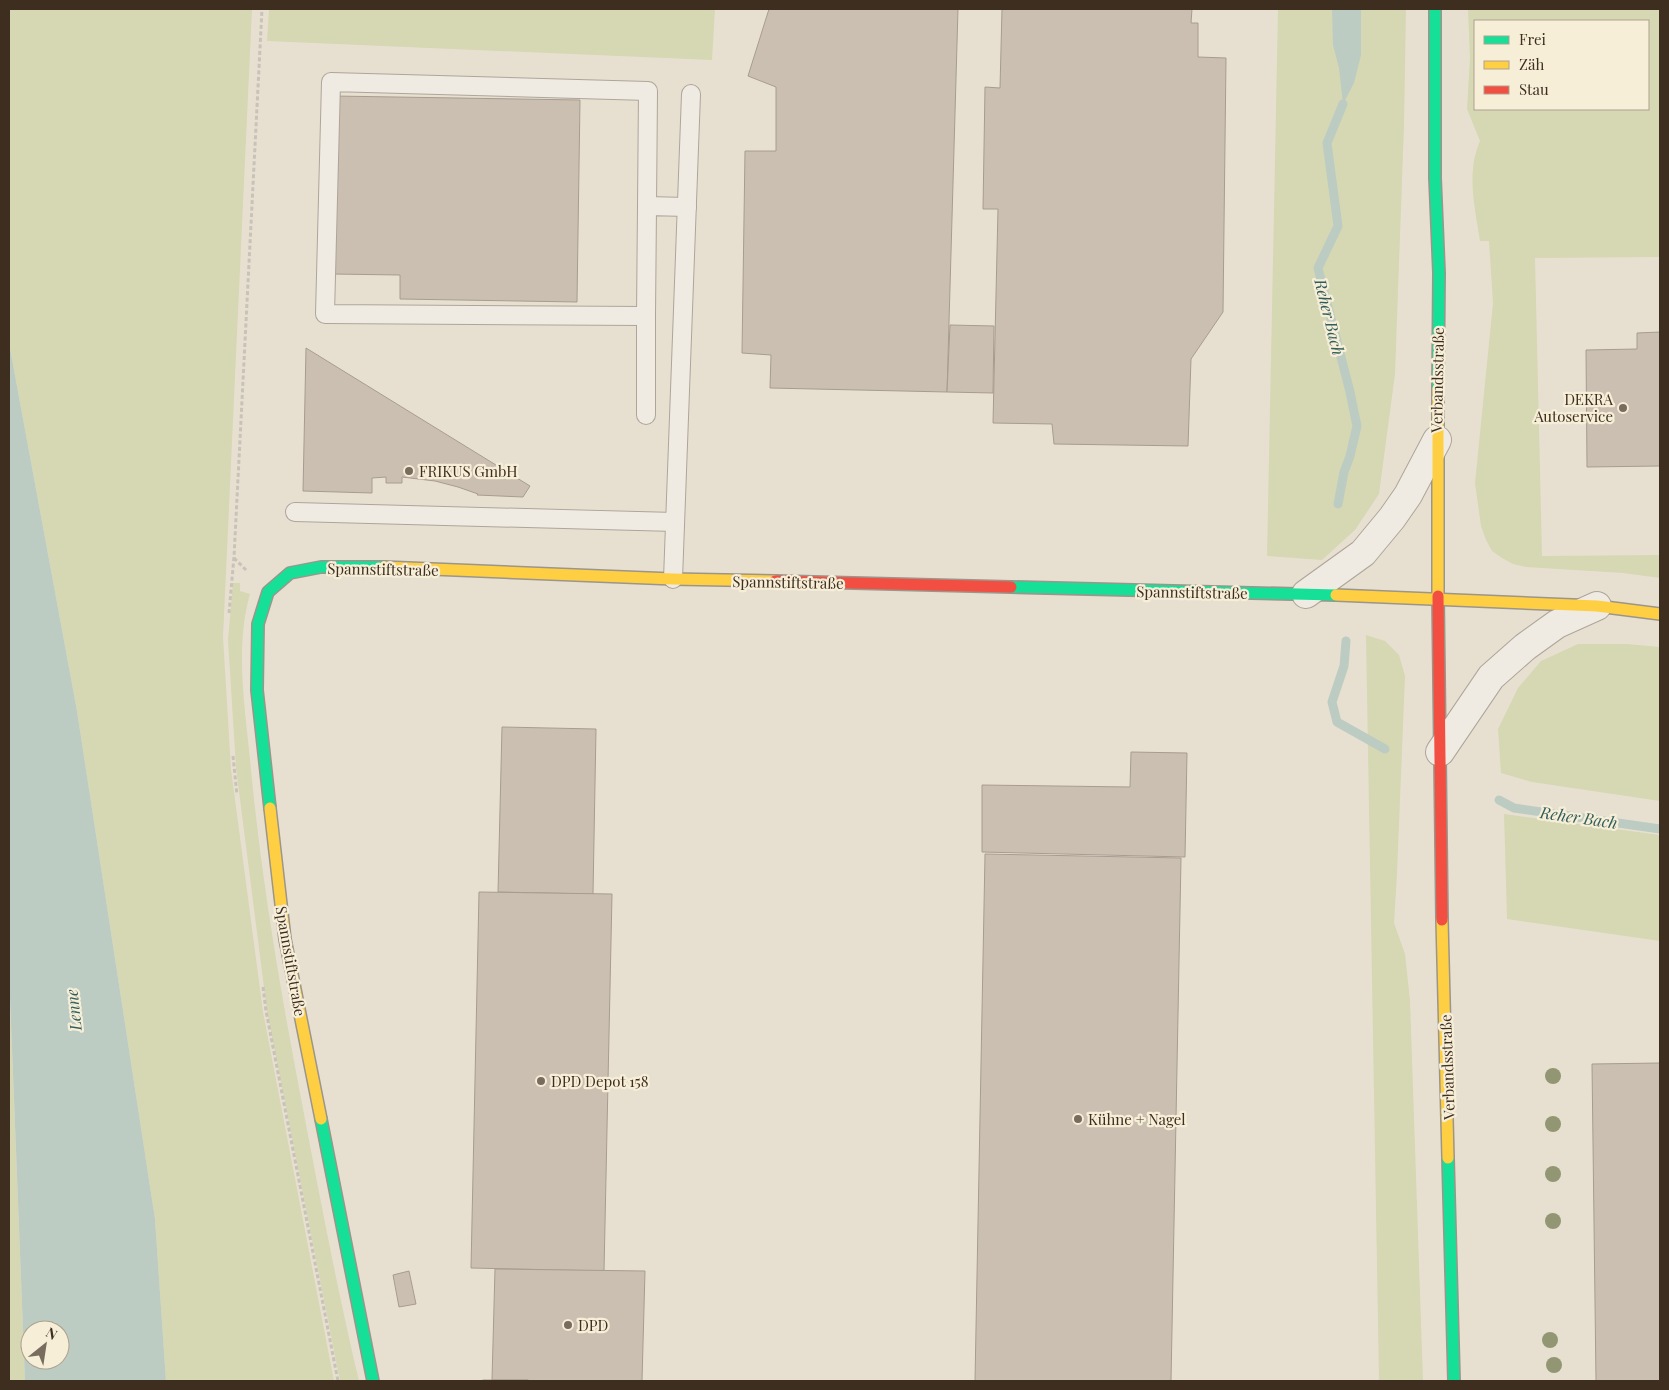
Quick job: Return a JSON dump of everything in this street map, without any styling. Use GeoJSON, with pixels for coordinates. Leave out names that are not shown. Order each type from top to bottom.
{"type":"FeatureCollection","features":[{"type":"Feature","properties":{"kind":"street","name":"Verbandsstraße"},"geometry":{"type":"LineString","coordinates":[[1434,9],[1439,273],[1437,440],[1442,907],[1454,1381]]}},
{"type":"Feature","properties":{"kind":"street"},"geometry":{"type":"LineString","coordinates":[[1306,594],[1363,553],[1408,495],[1437,440]]}},
{"type":"Feature","properties":{"kind":"street","name":"Spannstiftstraße"},"geometry":{"type":"LineString","coordinates":[[373,1381],[285,939],[257,690],[258,624],[268,592],[290,574],[321,568],[387,567],[673,579],[1306,594],[1597,606]]}},
{"type":"Feature","properties":{"kind":"street"},"geometry":{"type":"LineString","coordinates":[[1440,752],[1492,677],[1526,647],[1557,624],[1597,606],[1660,614]]}},
{"type":"Feature","properties":{"kind":"lane"},"geometry":{"type":"LineString","coordinates":[[646,316],[325,314],[331,82],[648,91],[646,415]]}},
{"type":"Feature","properties":{"kind":"lane"},"geometry":{"type":"LineString","coordinates":[[673,579],[691,94]]}},
{"type":"Feature","properties":{"kind":"lane"},"geometry":{"type":"LineString","coordinates":[[647,206],[687,207]]}},
{"type":"Feature","properties":{"kind":"lane"},"geometry":{"type":"LineString","coordinates":[[295,512],[675,522]]}},
{"type":"Feature","properties":{"kind":"green space"},"geometry":{"type":"Polygon","coordinates":[[[9,9],[252,9],[223,637],[231,769],[263,1012],[334,1381],[166,1381],[155,1219],[77,711],[9,343],[9,9]]]}},
{"type":"Feature","properties":{"kind":"green space"},"geometry":{"type":"Polygon","coordinates":[[[269,9],[715,9],[712,60],[267,41],[269,9]]]}},
{"type":"Feature","properties":{"kind":"green space"},"geometry":{"type":"Polygon","coordinates":[[[1278,9],[1406,9],[1404,126],[1395,374],[1379,494],[1355,530],[1322,560],[1267,556],[1278,9]]]}},
{"type":"Feature","properties":{"kind":"green space"},"geometry":{"type":"Polygon","coordinates":[[[1468,9],[1660,9],[1660,257],[1535,258],[1542,556],[1660,555],[1660,578],[1623,573],[1526,567],[1513,564],[1502,558],[1492,551],[1486,540],[1481,526],[1475,483],[1493,303],[1489,241],[1480,241],[1473,191],[1473,165],[1480,141],[1467,109],[1470,58],[1468,9]]]}},
{"type":"Feature","properties":{"kind":"green space"},"geometry":{"type":"Polygon","coordinates":[[[233,583],[240,583],[240,591],[250,594],[245,615],[243,637],[244,704],[261,856],[273,942],[323,1214],[359,1381],[340,1381],[267,1011],[236,768],[228,640],[233,583]]]}},
{"type":"Feature","properties":{"kind":"green space"},"geometry":{"type":"Polygon","coordinates":[[[1366,635],[1385,641],[1399,655],[1405,676],[1394,923],[1405,954],[1410,1000],[1423,1381],[1379,1381],[1366,635]]]}},
{"type":"Feature","properties":{"kind":"green space"},"geometry":{"type":"Polygon","coordinates":[[[1578,644],[1627,644],[1660,647],[1660,801],[1532,782],[1501,773],[1498,729],[1518,688],[1541,661],[1578,644]]]}},
{"type":"Feature","properties":{"kind":"green space"},"geometry":{"type":"Polygon","coordinates":[[[1504,814],[1660,835],[1660,941],[1507,919],[1504,814]]]}},
{"type":"Feature","properties":{"kind":"green space"},"geometry":{"type":"Polygon","coordinates":[[[9,977],[23,1320],[20,1320],[20,1370],[25,1370],[25,1381],[9,1381],[9,977]]]}},
{"type":"Feature","properties":{"kind":"water"},"geometry":{"type":"Polygon","coordinates":[[[1332,9],[1361,9],[1361,55],[1354,83],[1343,104],[1339,68],[1333,45],[1332,9]]]}},
{"type":"Feature","properties":{"kind":"water","name":"Lenne"},"geometry":{"type":"Polygon","coordinates":[[[9,343],[77,711],[155,1219],[166,1381],[25,1381],[25,1370],[70,1370],[70,1320],[23,1320],[9,972],[9,343]]]}},
{"type":"Feature","properties":{"kind":"building"},"geometry":{"type":"Polygon","coordinates":[[[769,9],[958,9],[947,392],[770,388],[771,355],[742,353],[745,151],[776,151],[776,87],[748,76],[769,9]]]}},
{"type":"Feature","properties":{"kind":"building"},"geometry":{"type":"Polygon","coordinates":[[[1002,9],[1192,9],[1191,23],[1198,23],[1198,57],[1226,58],[1223,312],[1191,359],[1188,446],[1054,444],[1052,424],[993,423],[998,209],[983,209],[985,87],[1000,88],[1002,9]]]}},
{"type":"Feature","properties":{"kind":"building"},"geometry":{"type":"Polygon","coordinates":[[[334,96],[580,100],[577,302],[400,299],[400,275],[332,274],[334,96]]]}},
{"type":"Feature","properties":{"kind":"building"},"geometry":{"type":"Polygon","coordinates":[[[950,325],[994,326],[993,393],[947,392],[950,325]]]}},
{"type":"Feature","properties":{"kind":"building","name":"DEKRA Autoservice"},"geometry":{"type":"Polygon","coordinates":[[[1660,332],[1660,466],[1587,467],[1586,350],[1637,349],[1637,333],[1660,332]]]}},
{"type":"Feature","properties":{"kind":"building"},"geometry":{"type":"Polygon","coordinates":[[[306,348],[530,486],[523,497],[477,495],[458,487],[435,481],[402,477],[402,483],[386,483],[386,477],[372,478],[372,493],[303,491],[306,348]]]}},
{"type":"Feature","properties":{"kind":"building"},"geometry":{"type":"Polygon","coordinates":[[[502,727],[596,729],[593,894],[498,892],[502,727]]]}},
{"type":"Feature","properties":{"kind":"building"},"geometry":{"type":"Polygon","coordinates":[[[1131,752],[1187,753],[1185,857],[982,852],[982,785],[1130,787],[1131,752]]]}},
{"type":"Feature","properties":{"kind":"building","name":"Kühne + Nagel"},"geometry":{"type":"Polygon","coordinates":[[[985,854],[1181,858],[1171,1381],[975,1381],[985,854]]]}},
{"type":"Feature","properties":{"kind":"building","name":"DPD Depot 158"},"geometry":{"type":"Polygon","coordinates":[[[479,892],[612,894],[604,1271],[471,1268],[479,892]]]}},
{"type":"Feature","properties":{"kind":"building"},"geometry":{"type":"Polygon","coordinates":[[[1660,1063],[1660,1381],[1596,1381],[1592,1064],[1660,1063]]]}},
{"type":"Feature","properties":{"kind":"building","name":"DPD"},"geometry":{"type":"Polygon","coordinates":[[[495,1269],[645,1271],[642,1381],[492,1380],[495,1269]]]}},
{"type":"Feature","properties":{"kind":"building"},"geometry":{"type":"Polygon","coordinates":[[[409,1271],[416,1304],[399,1307],[393,1275],[409,1271]]]}},
{"type":"Feature","properties":{"kind":"building"},"geometry":{"type":"Polygon","coordinates":[[[528,1380],[528,1381],[483,1381],[528,1380]]]}},
{"type":"Feature","properties":{"kind":"waterway","name":"Reher Bach"},"geometry":{"type":"LineString","coordinates":[[1338,504],[1344,472],[1357,426],[1318,268],[1338,226],[1327,143],[1343,104]]}},
{"type":"Feature","properties":{"kind":"waterway","name":"Reher Bach"},"geometry":{"type":"LineString","coordinates":[[1346,641],[1344,666],[1332,702],[1337,722],[1385,749]]}},
{"type":"Feature","properties":{"kind":"waterway","name":"Reher Bach"},"geometry":{"type":"LineString","coordinates":[[1499,800],[1514,808],[1660,829]]}},
{"type":"Feature","properties":{"kind":"traffic: fast"},"geometry":{"type":"LineString","coordinates":[[1435,9],[1435,178],[1439,273],[1438,389]]}},
{"type":"Feature","properties":{"kind":"traffic: fast"},"geometry":{"type":"LineString","coordinates":[[270,808],[257,690],[258,624],[268,592],[290,573],[321,567],[384,567]]}},
{"type":"Feature","properties":{"kind":"traffic: fast"},"geometry":{"type":"LineString","coordinates":[[1011,587],[1336,595]]}},
{"type":"Feature","properties":{"kind":"traffic: fast"},"geometry":{"type":"LineString","coordinates":[[321,1119],[373,1381]]}},
{"type":"Feature","properties":{"kind":"traffic: fast"},"geometry":{"type":"LineString","coordinates":[[1448,1158],[1454,1381]]}},
{"type":"Feature","properties":{"kind":"traffic: slow"},"geometry":{"type":"LineString","coordinates":[[1438,389],[1438,596]]}},
{"type":"Feature","properties":{"kind":"traffic: slow"},"geometry":{"type":"LineString","coordinates":[[384,567],[673,579],[775,581]]}},
{"type":"Feature","properties":{"kind":"traffic: slow"},"geometry":{"type":"LineString","coordinates":[[1336,595],[1597,606],[1660,614]]}},
{"type":"Feature","properties":{"kind":"traffic: slow"},"geometry":{"type":"LineString","coordinates":[[270,808],[285,939],[321,1119]]}},
{"type":"Feature","properties":{"kind":"traffic: slow"},"geometry":{"type":"LineString","coordinates":[[1442,920],[1448,1158]]}},
{"type":"Feature","properties":{"kind":"traffic: jam"},"geometry":{"type":"LineString","coordinates":[[775,581],[1011,587]]}},
{"type":"Feature","properties":{"kind":"traffic: jam"},"geometry":{"type":"LineString","coordinates":[[1438,596],[1442,920]]}},
{"type":"Feature","properties":{"kind":"place","name":"DEKRA Autoservice"},"geometry":{"type":"Point","coordinates":[1623,408]}},
{"type":"Feature","properties":{"kind":"place","name":"FRIKUS GmbH"},"geometry":{"type":"Point","coordinates":[409,471]}},
{"type":"Feature","properties":{"kind":"place","name":"DPD Depot 158"},"geometry":{"type":"Point","coordinates":[541,1081]}},
{"type":"Feature","properties":{"kind":"place","name":"Kühne + Nagel"},"geometry":{"type":"Point","coordinates":[1078,1119]}},
{"type":"Feature","properties":{"kind":"place","name":"DPD"},"geometry":{"type":"Point","coordinates":[568,1325]}}]}
